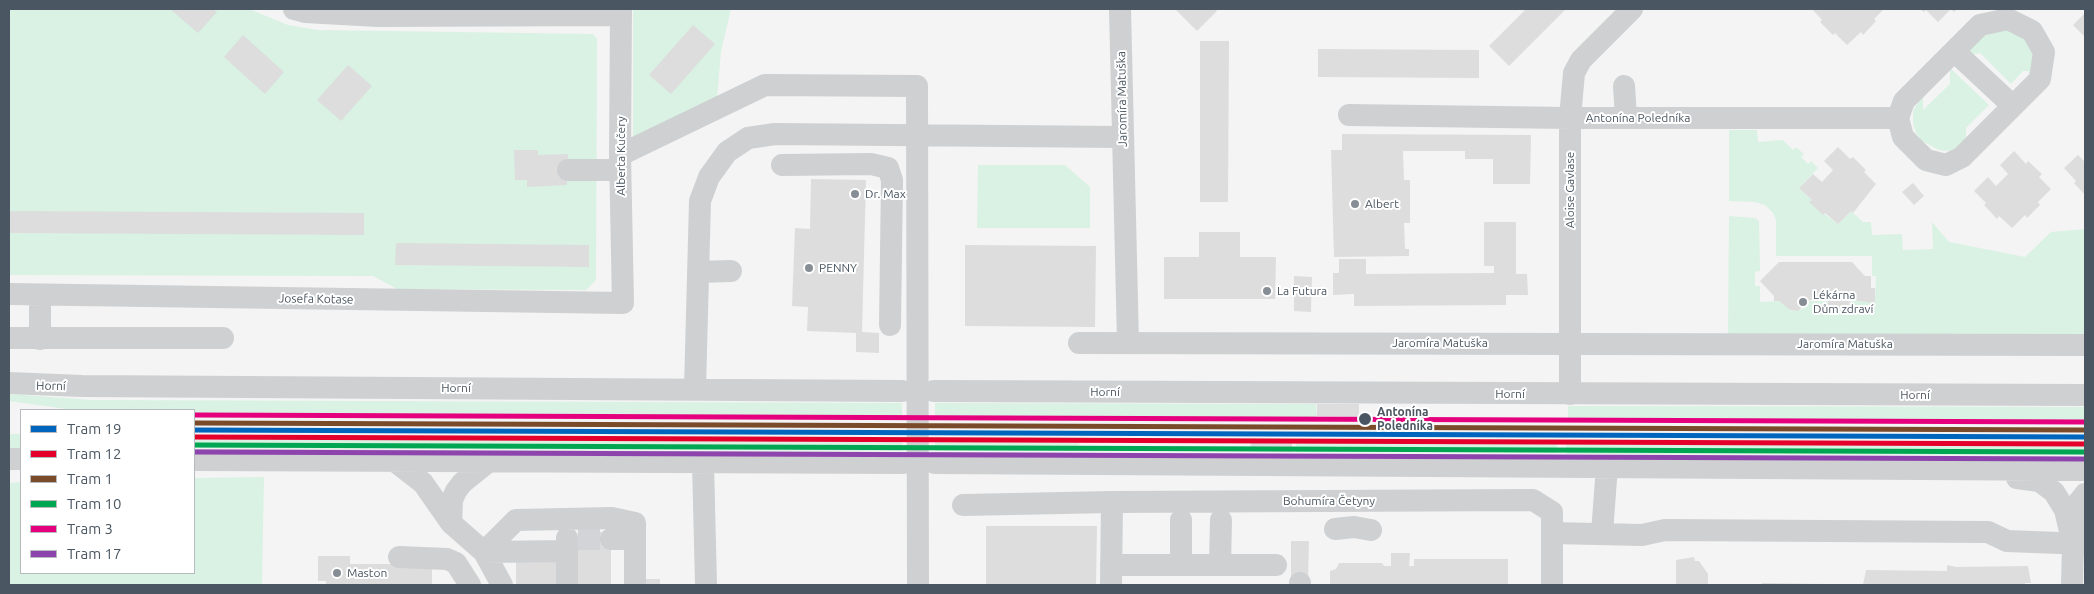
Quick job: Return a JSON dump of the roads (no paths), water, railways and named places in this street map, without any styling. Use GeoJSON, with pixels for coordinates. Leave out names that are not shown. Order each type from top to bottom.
{"type":"FeatureCollection","features":[{"type":"Feature","properties":{"kind":"street"},"geometry":{"type":"LineString","coordinates":[[294,9],[305,12],[378,16],[621,12]]}},
{"type":"Feature","properties":{"kind":"street","name":"Jaromíra Matuška"},"geometry":{"type":"LineString","coordinates":[[1120,9],[1128,342],[2085,344]]}},
{"type":"Feature","properties":{"kind":"street","name":"Aloise Gavlase"},"geometry":{"type":"LineString","coordinates":[[1570,394],[1570,118],[1574,72],[1581,60],[1632,9]]}},
{"type":"Feature","properties":{"kind":"street","name":"Alberta Kučery"},"geometry":{"type":"LineString","coordinates":[[621,12],[620,163],[623,303]]}},
{"type":"Feature","properties":{"kind":"street"},"geometry":{"type":"LineString","coordinates":[[2008,19],[2032,31],[2044,52],[2040,79],[2013,106],[1962,157],[1946,165],[1926,160],[1903,137],[1898,118],[1904,101],[1980,25],[2008,19]]}},
{"type":"Feature","properties":{"kind":"street"},"geometry":{"type":"LineString","coordinates":[[1954,51],[2013,106]]}},
{"type":"Feature","properties":{"kind":"street"},"geometry":{"type":"LineString","coordinates":[[568,170],[620,163],[766,85],[917,86],[918,585]]}},
{"type":"Feature","properties":{"kind":"street"},"geometry":{"type":"LineString","coordinates":[[1624,86],[1626,118]]}},
{"type":"Feature","properties":{"kind":"street","name":"Antonína Poledníka"},"geometry":{"type":"LineString","coordinates":[[1349,116],[1898,118]]}},
{"type":"Feature","properties":{"kind":"street"},"geometry":{"type":"LineString","coordinates":[[695,389],[700,200],[709,177],[727,152],[748,138],[775,134],[1122,137]]}},
{"type":"Feature","properties":{"kind":"street"},"geometry":{"type":"LineString","coordinates":[[782,165],[871,164],[888,168],[892,180],[890,325]]}},
{"type":"Feature","properties":{"kind":"street"},"geometry":{"type":"LineString","coordinates":[[890,246],[918,246]]}},
{"type":"Feature","properties":{"kind":"street"},"geometry":{"type":"LineString","coordinates":[[698,272],[731,272]]}},
{"type":"Feature","properties":{"kind":"street","name":"Josefa Kotase"},"geometry":{"type":"LineString","coordinates":[[9,294],[623,303]]}},
{"type":"Feature","properties":{"kind":"street"},"geometry":{"type":"LineString","coordinates":[[40,295],[40,339]]}},
{"type":"Feature","properties":{"kind":"street"},"geometry":{"type":"LineString","coordinates":[[9,338],[224,338]]}},
{"type":"Feature","properties":{"kind":"street"},"geometry":{"type":"LineString","coordinates":[[1079,343],[1128,342]]}},
{"type":"Feature","properties":{"kind":"street","name":"Horní"},"geometry":{"type":"LineString","coordinates":[[9,383],[82,386],[902,391]]}},
{"type":"Feature","properties":{"kind":"street","name":"Horní"},"geometry":{"type":"LineString","coordinates":[[934,391],[2085,395]]}},
{"type":"Feature","properties":{"kind":"street"},"geometry":{"type":"LineString","coordinates":[[195,460],[902,463]]}},
{"type":"Feature","properties":{"kind":"street"},"geometry":{"type":"LineString","coordinates":[[396,462],[423,483],[450,523],[484,552],[502,585]]}},
{"type":"Feature","properties":{"kind":"street"},"geometry":{"type":"LineString","coordinates":[[450,523],[452,500],[456,491],[488,462]]}},
{"type":"Feature","properties":{"kind":"street"},"geometry":{"type":"LineString","coordinates":[[703,463],[706,585]]}},
{"type":"Feature","properties":{"kind":"street"},"geometry":{"type":"LineString","coordinates":[[935,463],[2085,470]]}},
{"type":"Feature","properties":{"kind":"street"},"geometry":{"type":"LineString","coordinates":[[1602,533],[1607,466]]}},
{"type":"Feature","properties":{"kind":"street"},"geometry":{"type":"LineString","coordinates":[[1889,468],[1921,476],[2016,478],[2039,481],[2054,492],[2065,510],[2079,544]]}},
{"type":"Feature","properties":{"kind":"street"},"geometry":{"type":"LineString","coordinates":[[2072,585],[2079,544],[2078,504],[2085,494]]}},
{"type":"Feature","properties":{"kind":"street","name":"Bohumíra Četyny"},"geometry":{"type":"LineString","coordinates":[[963,504],[1533,500],[1552,512],[1552,585]]}},
{"type":"Feature","properties":{"kind":"street"},"geometry":{"type":"LineString","coordinates":[[1353,501],[1354,529]]}},
{"type":"Feature","properties":{"kind":"street"},"geometry":{"type":"LineString","coordinates":[[1112,502],[1111,575],[1181,565],[1276,565]]}},
{"type":"Feature","properties":{"kind":"street"},"geometry":{"type":"LineString","coordinates":[[484,552],[570,537],[612,518],[635,523],[635,585]]}},
{"type":"Feature","properties":{"kind":"street"},"geometry":{"type":"LineString","coordinates":[[484,552],[516,520],[570,537]]}},
{"type":"Feature","properties":{"kind":"street"},"geometry":{"type":"LineString","coordinates":[[1181,520],[1181,565]]}},
{"type":"Feature","properties":{"kind":"street"},"geometry":{"type":"LineString","coordinates":[[1220,565],[1221,520]]}},
{"type":"Feature","properties":{"kind":"street"},"geometry":{"type":"LineString","coordinates":[[1552,533],[1642,535],[1665,530],[1988,532],[2007,541],[2079,544]]}},
{"type":"Feature","properties":{"kind":"street"},"geometry":{"type":"LineString","coordinates":[[567,585],[570,537]]}},
{"type":"Feature","properties":{"kind":"street"},"geometry":{"type":"LineString","coordinates":[[611,539],[636,539]]}},
{"type":"Feature","properties":{"kind":"street"},"geometry":{"type":"LineString","coordinates":[[399,557],[447,558],[456,563],[470,585]]}},
{"type":"Feature","properties":{"kind":"tunnel"},"geometry":{"type":"LineString","coordinates":[[578,539],[611,539]]}},
{"type":"Feature","properties":{"kind":"tram line","name":"3"},"geometry":{"type":"LineString","coordinates":[[195,415],[2085,422]]}},
{"type":"Feature","properties":{"kind":"tram line","name":"1"},"geometry":{"type":"LineString","coordinates":[[195,423],[2085,430]]}},
{"type":"Feature","properties":{"kind":"tram line","name":"19"},"geometry":{"type":"LineString","coordinates":[[195,430],[2085,437]]}},
{"type":"Feature","properties":{"kind":"tram line","name":"12"},"geometry":{"type":"LineString","coordinates":[[195,437],[2085,444]]}},
{"type":"Feature","properties":{"kind":"tram line","name":"10"},"geometry":{"type":"LineString","coordinates":[[195,445],[2085,452]]}},
{"type":"Feature","properties":{"kind":"tram line","name":"17"},"geometry":{"type":"LineString","coordinates":[[195,452],[2085,459]]}},
{"type":"Feature","properties":{"kind":"place","name":"Dr. Max"},"geometry":{"type":"Point","coordinates":[855,194]}},
{"type":"Feature","properties":{"kind":"place","name":"Albert"},"geometry":{"type":"Point","coordinates":[1355,204]}},
{"type":"Feature","properties":{"kind":"place","name":"PENNY"},"geometry":{"type":"Point","coordinates":[809,268]}},
{"type":"Feature","properties":{"kind":"place","name":"La Futura"},"geometry":{"type":"Point","coordinates":[1267,291]}},
{"type":"Feature","properties":{"kind":"place","name":"Lékárna Dům zdraví"},"geometry":{"type":"Point","coordinates":[1803,302]}},
{"type":"Feature","properties":{"kind":"place","name":"Antonína Poledníka"},"geometry":{"type":"Point","coordinates":[1365,419]}},
{"type":"Feature","properties":{"kind":"place","name":"Maston"},"geometry":{"type":"Point","coordinates":[337,573]}}]}
